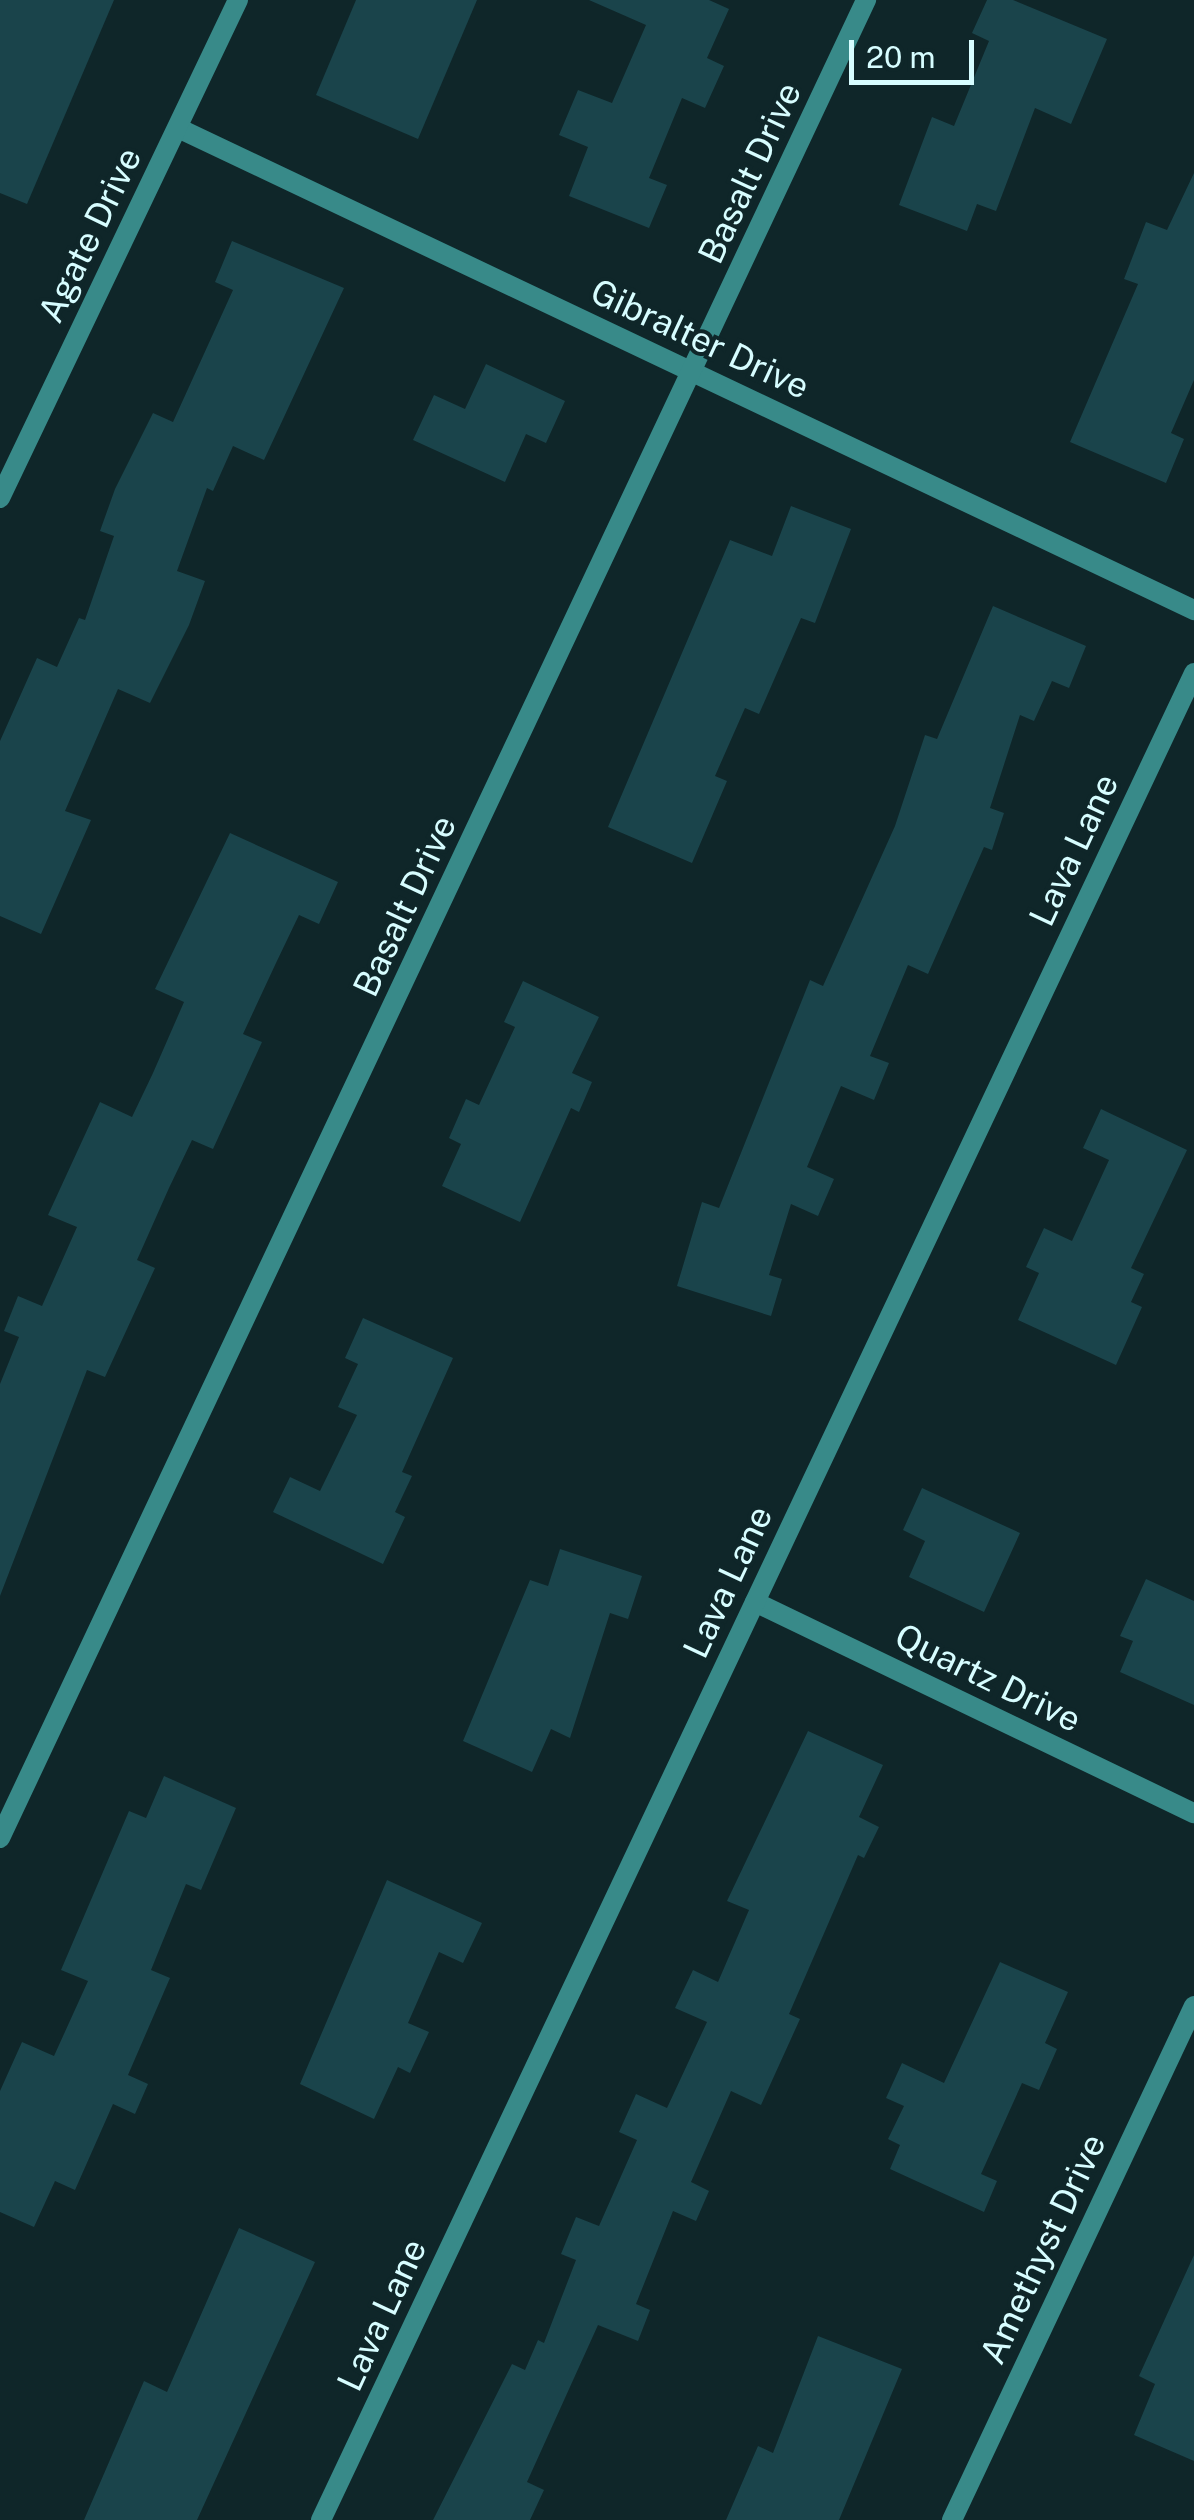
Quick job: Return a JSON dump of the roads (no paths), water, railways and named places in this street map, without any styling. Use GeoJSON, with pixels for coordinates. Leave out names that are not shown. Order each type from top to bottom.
{"type":"FeatureCollection","features":[{"type":"Feature","properties":{"kind":"street","name":"Agate Drive"},"geometry":{"type":"LineString","coordinates":[[0,498],[238,0]]}},
{"type":"Feature","properties":{"kind":"street","name":"Basalt Drive"},"geometry":{"type":"LineString","coordinates":[[0,1838],[866,0]]}},
{"type":"Feature","properties":{"kind":"street","name":"Gibralter Drive"},"geometry":{"type":"LineString","coordinates":[[178,128],[1194,610]]}},
{"type":"Feature","properties":{"kind":"street","name":"Lava Lane"},"geometry":{"type":"LineString","coordinates":[[321,2520],[1194,672]]}},
{"type":"Feature","properties":{"kind":"street","name":"Quartz Drive"},"geometry":{"type":"LineString","coordinates":[[755,1602],[1194,1813]]}},
{"type":"Feature","properties":{"kind":"street","name":"Amethyst Drive"},"geometry":{"type":"LineString","coordinates":[[952,2520],[1194,2006]]}}]}
